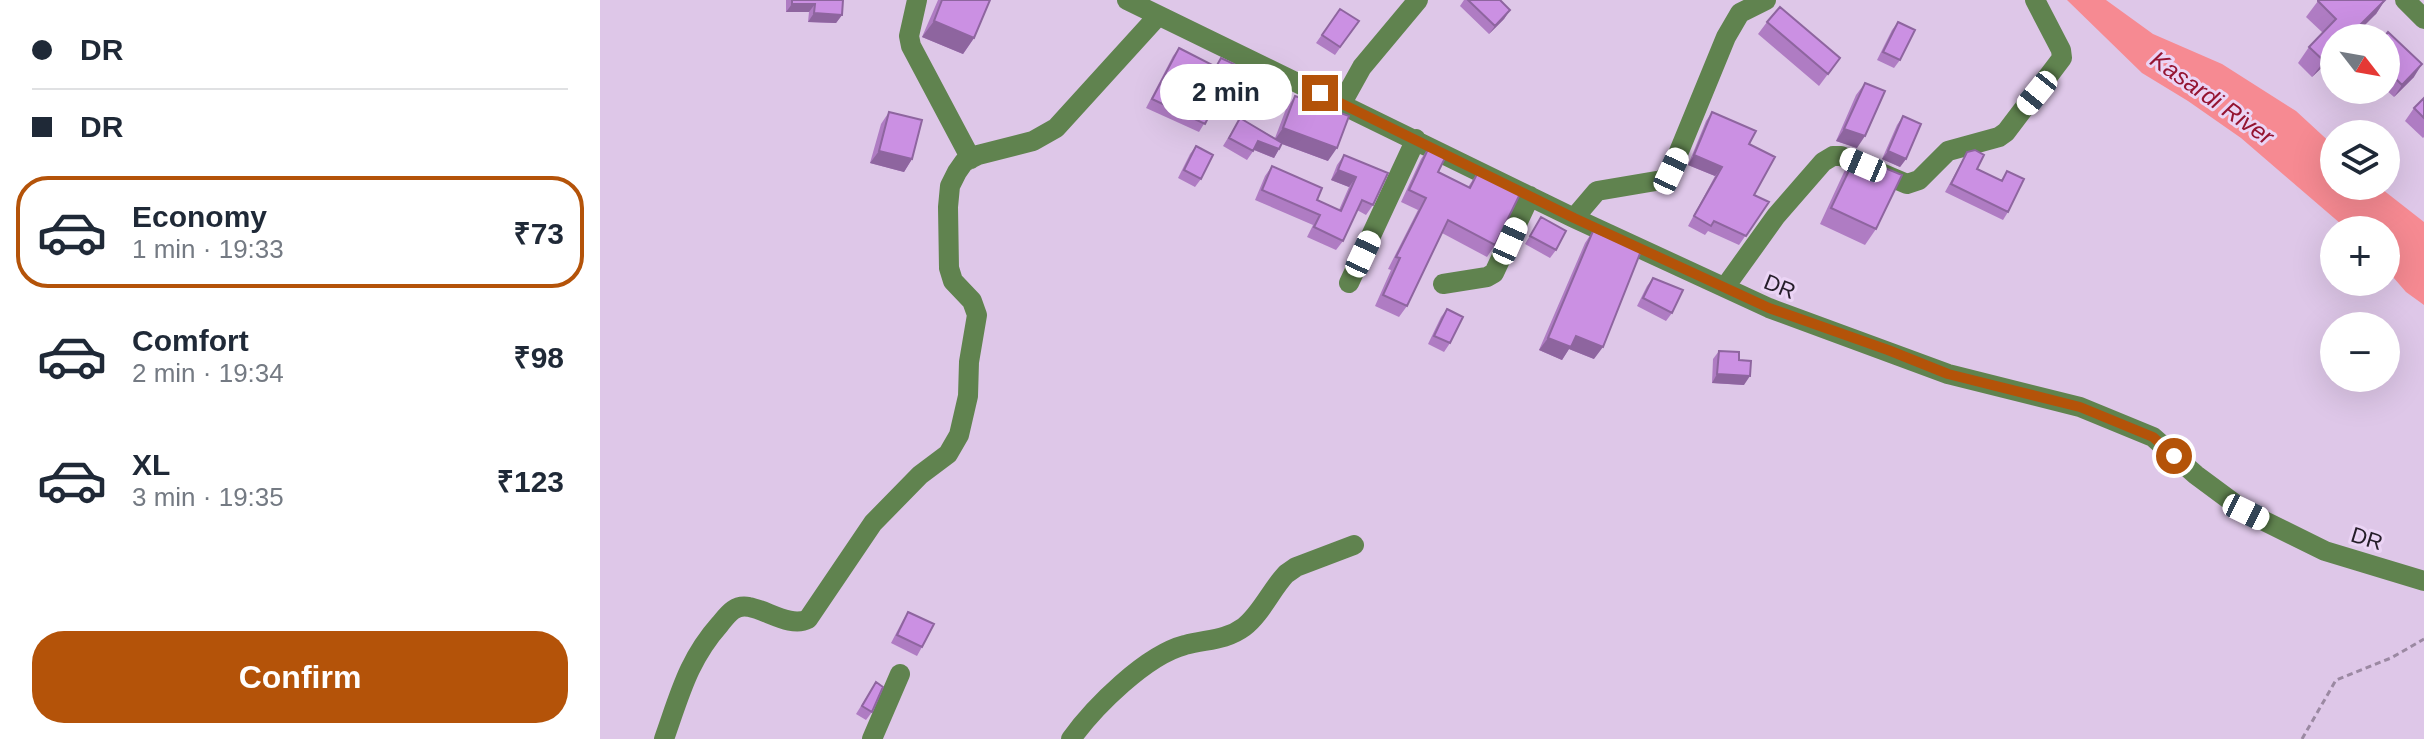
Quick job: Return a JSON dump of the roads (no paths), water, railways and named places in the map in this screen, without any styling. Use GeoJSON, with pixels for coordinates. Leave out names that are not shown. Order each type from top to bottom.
{"type":"FeatureCollection","features":[{"type":"Feature","properties":{"kind":"street"},"geometry":{"type":"LineString","coordinates":[[917,0],[909,36],[911,46],[971,159]]}},
{"type":"Feature","properties":{"kind":"street","name":"DR"},"geometry":{"type":"LineString","coordinates":[[1127,0],[1574,218],[1769,308],[1948,374],[2080,407],[2153,437],[2196,475],[2246,512],[2325,551],[2424,581]]}},
{"type":"Feature","properties":{"kind":"street"},"geometry":{"type":"LineString","coordinates":[[1342,103],[1362,67],[1418,0]]}},
{"type":"Feature","properties":{"kind":"street"},"geometry":{"type":"LineString","coordinates":[[1574,218],[1597,191],[1662,180],[1671,171],[1726,37],[1740,13],[1766,0]]}},
{"type":"Feature","properties":{"kind":"street"},"geometry":{"type":"LineString","coordinates":[[1725,287],[1776,216],[1823,162],[1833,156],[1841,156],[1907,184],[1919,180],[1948,151],[1999,137],[2006,132],[2062,58],[2061,50],[2035,0]]}},
{"type":"Feature","properties":{"kind":"street"},"geometry":{"type":"LineString","coordinates":[[2405,0],[2424,19]]}},
{"type":"Feature","properties":{"kind":"street"},"geometry":{"type":"LineString","coordinates":[[664,739],[694,657],[730,611],[749,606],[793,621],[808,619],[883,510],[955,446],[966,404],[977,315],[972,301],[950,274],[950,186],[964,162],[1033,141],[1056,128],[1157,17]]}},
{"type":"Feature","properties":{"kind":"street"},"geometry":{"type":"LineString","coordinates":[[1349,283],[1416,139]]}},
{"type":"Feature","properties":{"kind":"street"},"geometry":{"type":"LineString","coordinates":[[1443,284],[1487,277],[1494,273],[1530,196]]}},
{"type":"Feature","properties":{"kind":"street"},"geometry":{"type":"LineString","coordinates":[[1071,739],[1089,715],[1146,666],[1179,647],[1217,641],[1242,628],[1286,574],[1296,567],[1354,545]]}},
{"type":"Feature","properties":{"kind":"street"},"geometry":{"type":"LineString","coordinates":[[872,739],[900,674]]}},
{"type":"Feature","properties":{"kind":"water","name":"Kasardi River"},"geometry":{"type":"Polygon","coordinates":[[[2067,0],[2106,0],[2153,34],[2222,64],[2296,111],[2320,133],[2320,200],[2396,200],[2424,222],[2424,305],[2400,285],[2400,216],[2332,216],[2241,138],[2142,73],[2067,0]]]}}]}
